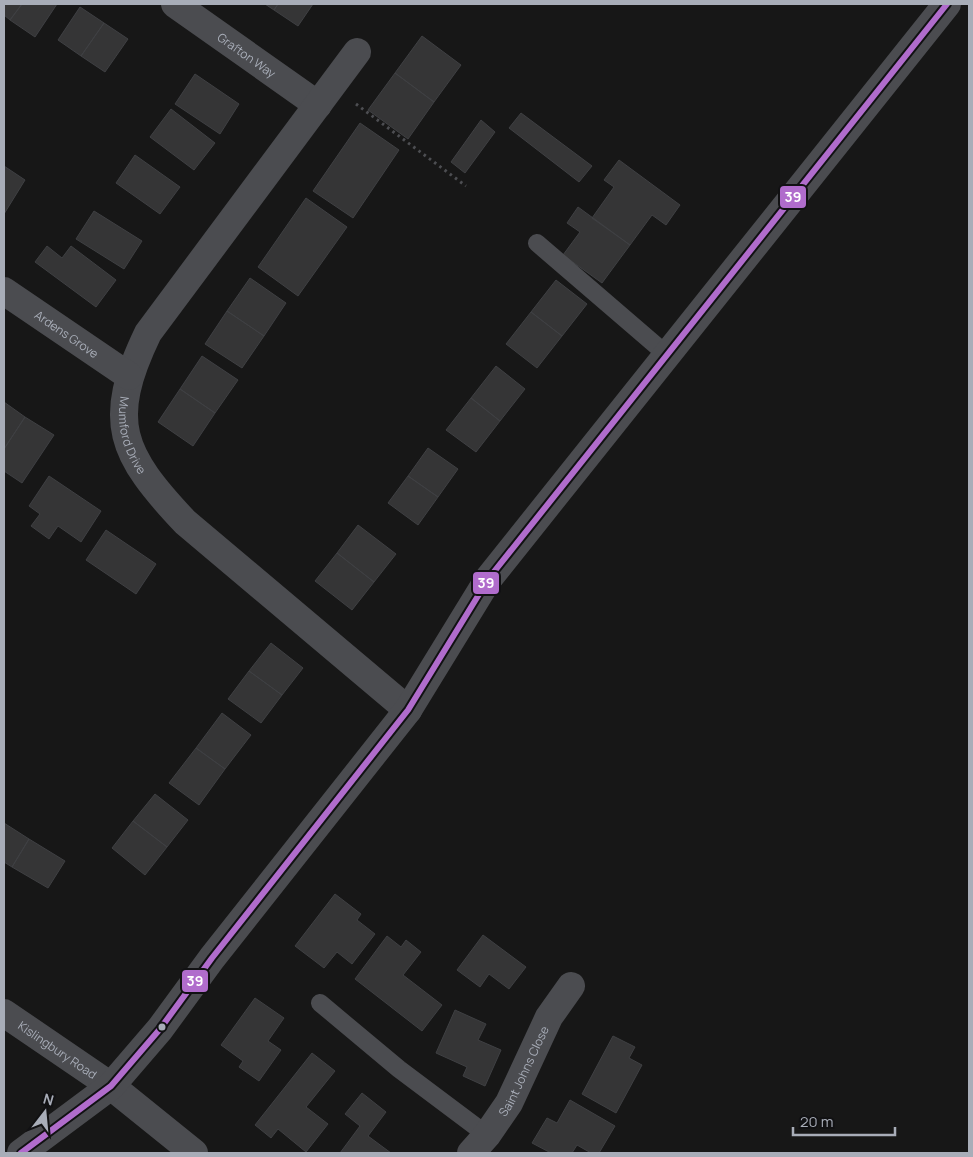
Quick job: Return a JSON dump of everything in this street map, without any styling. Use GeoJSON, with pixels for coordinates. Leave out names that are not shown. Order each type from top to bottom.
{"type":"FeatureCollection","features":[{"type":"Feature","properties":{"kind":"street","name":"Grafton Way"},"geometry":{"type":"LineString","coordinates":[[175,4],[325,95]]}},
{"type":"Feature","properties":{"kind":"street"},"geometry":{"type":"LineString","coordinates":[[21,1153],[111,1086],[160,1029],[212,958],[408,710],[489,578],[947,4]]}},
{"type":"Feature","properties":{"kind":"street","name":"Mumford Drive"},"geometry":{"type":"LineString","coordinates":[[357,52],[148,333],[129,376],[124,404],[128,446],[138,466],[155,491],[185,522],[408,710]]}},
{"type":"Feature","properties":{"kind":"street","name":"Ardens Grove"},"geometry":{"type":"LineString","coordinates":[[4,292],[129,376]]}},
{"type":"Feature","properties":{"kind":"street","name":"Saint Johns Close"},"geometry":{"type":"LineString","coordinates":[[479,1144],[509,1103],[549,1017],[571,986]]}},
{"type":"Feature","properties":{"kind":"street","name":"Kislingbury Road"},"geometry":{"type":"LineString","coordinates":[[4,1014],[111,1086],[194,1153]]}},
{"type":"Feature","properties":{"kind":"lane"},"geometry":{"type":"LineString","coordinates":[[538,243],[666,354]]}},
{"type":"Feature","properties":{"kind":"lane"},"geometry":{"type":"LineString","coordinates":[[320,1003],[399,1069],[479,1144]]}},
{"type":"Feature","properties":{"kind":"path"},"geometry":{"type":"LineString","coordinates":[[325,95],[466,186]]}},
{"type":"Feature","properties":{"kind":"building"},"geometry":{"type":"Polygon","coordinates":[[[4,4],[22,4],[10,20],[4,15],[4,4]]]}},
{"type":"Feature","properties":{"kind":"building"},"geometry":{"type":"Polygon","coordinates":[[[22,4],[57,4],[35,37],[10,20],[22,4]]]}},
{"type":"Feature","properties":{"kind":"building"},"geometry":{"type":"Polygon","coordinates":[[[265,4],[278,4],[274,10],[265,4]]]}},
{"type":"Feature","properties":{"kind":"building"},"geometry":{"type":"Polygon","coordinates":[[[278,4],[313,4],[298,26],[274,10],[278,4]]]}},
{"type":"Feature","properties":{"kind":"building"},"geometry":{"type":"Polygon","coordinates":[[[80,7],[104,23],[81,56],[58,40],[80,7]]]}},
{"type":"Feature","properties":{"kind":"building"},"geometry":{"type":"Polygon","coordinates":[[[104,23],[128,39],[105,72],[81,56],[104,23]]]}},
{"type":"Feature","properties":{"kind":"building"},"geometry":{"type":"Polygon","coordinates":[[[422,36],[461,65],[434,102],[395,73],[422,36]]]}},
{"type":"Feature","properties":{"kind":"building"},"geometry":{"type":"Polygon","coordinates":[[[395,73],[434,102],[408,139],[368,110],[395,73]]]}},
{"type":"Feature","properties":{"kind":"building"},"geometry":{"type":"Polygon","coordinates":[[[195,74],[239,104],[220,134],[175,104],[195,74]]]}},
{"type":"Feature","properties":{"kind":"building"},"geometry":{"type":"Polygon","coordinates":[[[171,109],[215,143],[194,170],[150,137],[171,109]]]}},
{"type":"Feature","properties":{"kind":"building"},"geometry":{"type":"Polygon","coordinates":[[[521,113],[592,166],[579,182],[509,128],[521,113]]]}},
{"type":"Feature","properties":{"kind":"building"},"geometry":{"type":"Polygon","coordinates":[[[481,120],[495,132],[465,173],[451,162],[481,120]]]}},
{"type":"Feature","properties":{"kind":"building"},"geometry":{"type":"Polygon","coordinates":[[[360,123],[399,150],[353,218],[313,191],[360,123]]]}},
{"type":"Feature","properties":{"kind":"building"},"geometry":{"type":"Polygon","coordinates":[[[135,155],[180,187],[160,214],[116,183],[135,155]]]}},
{"type":"Feature","properties":{"kind":"building"},"geometry":{"type":"Polygon","coordinates":[[[619,160],[680,205],[666,225],[652,215],[630,245],[592,218],[614,187],[604,180],[619,160]]]}},
{"type":"Feature","properties":{"kind":"building"},"geometry":{"type":"Polygon","coordinates":[[[4,166],[25,180],[4,214],[4,166]]]}},
{"type":"Feature","properties":{"kind":"building"},"geometry":{"type":"Polygon","coordinates":[[[306,198],[347,227],[298,296],[258,267],[306,198]]]}},
{"type":"Feature","properties":{"kind":"building"},"geometry":{"type":"Polygon","coordinates":[[[578,207],[630,245],[602,283],[563,255],[580,232],[567,223],[578,207]]]}},
{"type":"Feature","properties":{"kind":"building"},"geometry":{"type":"Polygon","coordinates":[[[94,211],[142,241],[124,269],[76,239],[94,211]]]}},
{"type":"Feature","properties":{"kind":"building"},"geometry":{"type":"Polygon","coordinates":[[[47,246],[62,258],[71,246],[116,280],[96,307],[35,262],[47,246]]]}},
{"type":"Feature","properties":{"kind":"building"},"geometry":{"type":"Polygon","coordinates":[[[250,278],[286,303],[264,336],[227,311],[250,278]]]}},
{"type":"Feature","properties":{"kind":"building"},"geometry":{"type":"Polygon","coordinates":[[[556,280],[587,304],[562,336],[531,312],[556,280]]]}},
{"type":"Feature","properties":{"kind":"building"},"geometry":{"type":"Polygon","coordinates":[[[227,311],[264,336],[242,368],[205,344],[227,311]]]}},
{"type":"Feature","properties":{"kind":"building"},"geometry":{"type":"Polygon","coordinates":[[[531,312],[562,336],[537,368],[506,344],[531,312]]]}},
{"type":"Feature","properties":{"kind":"building"},"geometry":{"type":"Polygon","coordinates":[[[202,356],[238,380],[215,413],[180,389],[202,356]]]}},
{"type":"Feature","properties":{"kind":"building"},"geometry":{"type":"Polygon","coordinates":[[[496,366],[525,389],[500,421],[471,398],[496,366]]]}},
{"type":"Feature","properties":{"kind":"building"},"geometry":{"type":"Polygon","coordinates":[[[180,389],[215,413],[193,446],[158,422],[180,389]]]}},
{"type":"Feature","properties":{"kind":"building"},"geometry":{"type":"Polygon","coordinates":[[[471,398],[500,421],[476,452],[446,430],[471,398]]]}},
{"type":"Feature","properties":{"kind":"building"},"geometry":{"type":"Polygon","coordinates":[[[4,402],[25,417],[4,449],[4,402]]]}},
{"type":"Feature","properties":{"kind":"building"},"geometry":{"type":"Polygon","coordinates":[[[25,417],[54,435],[22,483],[4,471],[4,449],[25,417]]]}},
{"type":"Feature","properties":{"kind":"building"},"geometry":{"type":"Polygon","coordinates":[[[428,448],[458,469],[438,497],[408,476],[428,448]]]}},
{"type":"Feature","properties":{"kind":"building"},"geometry":{"type":"Polygon","coordinates":[[[49,476],[101,511],[81,542],[58,526],[49,539],[31,526],[40,514],[29,506],[49,476]]]}},
{"type":"Feature","properties":{"kind":"building"},"geometry":{"type":"Polygon","coordinates":[[[408,476],[438,497],[418,525],[388,503],[408,476]]]}},
{"type":"Feature","properties":{"kind":"building"},"geometry":{"type":"Polygon","coordinates":[[[358,525],[396,554],[374,582],[337,553],[358,525]]]}},
{"type":"Feature","properties":{"kind":"building"},"geometry":{"type":"Polygon","coordinates":[[[106,530],[156,564],[136,594],[86,560],[106,530]]]}},
{"type":"Feature","properties":{"kind":"building"},"geometry":{"type":"Polygon","coordinates":[[[337,553],[374,582],[352,610],[315,581],[337,553]]]}},
{"type":"Feature","properties":{"kind":"building"},"geometry":{"type":"Polygon","coordinates":[[[271,643],[303,668],[282,695],[249,671],[271,643]]]}},
{"type":"Feature","properties":{"kind":"building"},"geometry":{"type":"Polygon","coordinates":[[[249,671],[282,695],[261,723],[228,699],[249,671]]]}},
{"type":"Feature","properties":{"kind":"building"},"geometry":{"type":"Polygon","coordinates":[[[222,713],[251,735],[225,769],[196,748],[222,713]]]}},
{"type":"Feature","properties":{"kind":"building"},"geometry":{"type":"Polygon","coordinates":[[[196,748],[225,769],[199,805],[169,783],[196,748]]]}},
{"type":"Feature","properties":{"kind":"building"},"geometry":{"type":"Polygon","coordinates":[[[155,794],[188,820],[167,847],[133,821],[155,794]]]}},
{"type":"Feature","properties":{"kind":"building"},"geometry":{"type":"Polygon","coordinates":[[[133,821],[167,847],[145,875],[112,848],[133,821]]]}},
{"type":"Feature","properties":{"kind":"building"},"geometry":{"type":"Polygon","coordinates":[[[4,823],[29,839],[12,867],[4,862],[4,823]]]}},
{"type":"Feature","properties":{"kind":"building"},"geometry":{"type":"Polygon","coordinates":[[[29,839],[65,861],[48,888],[12,867],[29,839]]]}},
{"type":"Feature","properties":{"kind":"building"},"geometry":{"type":"Polygon","coordinates":[[[335,894],[361,914],[357,920],[375,934],[352,964],[337,952],[324,968],[295,946],[335,894]]]}},
{"type":"Feature","properties":{"kind":"building"},"geometry":{"type":"Polygon","coordinates":[[[483,935],[526,967],[509,989],[489,974],[480,987],[457,970],[483,935]]]}},
{"type":"Feature","properties":{"kind":"building"},"geometry":{"type":"Polygon","coordinates":[[[387,936],[401,947],[406,940],[421,952],[403,975],[442,1005],[422,1031],[355,979],[387,936]]]}},
{"type":"Feature","properties":{"kind":"building"},"geometry":{"type":"Polygon","coordinates":[[[255,998],[284,1018],[268,1041],[281,1050],[259,1081],[239,1067],[243,1061],[221,1045],[255,998]]]}},
{"type":"Feature","properties":{"kind":"building"},"geometry":{"type":"Polygon","coordinates":[[[455,1010],[486,1024],[478,1040],[501,1050],[485,1086],[463,1076],[467,1067],[436,1053],[455,1010]]]}},
{"type":"Feature","properties":{"kind":"building"},"geometry":{"type":"Polygon","coordinates":[[[613,1036],[635,1047],[629,1058],[642,1065],[616,1113],[582,1094],[613,1036]]]}},
{"type":"Feature","properties":{"kind":"building"},"geometry":{"type":"Polygon","coordinates":[[[312,1053],[335,1071],[306,1107],[328,1124],[306,1152],[278,1129],[271,1138],[255,1125],[312,1053]]]}},
{"type":"Feature","properties":{"kind":"building"},"geometry":{"type":"Polygon","coordinates":[[[362,1093],[386,1112],[368,1136],[391,1153],[340,1153],[360,1126],[345,1114],[362,1093]]]}},
{"type":"Feature","properties":{"kind":"building"},"geometry":{"type":"Polygon","coordinates":[[[570,1100],[615,1126],[599,1153],[591,1153],[577,1145],[572,1153],[551,1153],[532,1143],[547,1118],[557,1123],[570,1100]]]}},
{"type":"Feature","properties":{"kind":"transit line","name":"39"},"geometry":{"type":"LineString","coordinates":[[21,1153],[111,1086],[160,1029],[212,958],[408,710],[489,578],[947,4]]}}]}
